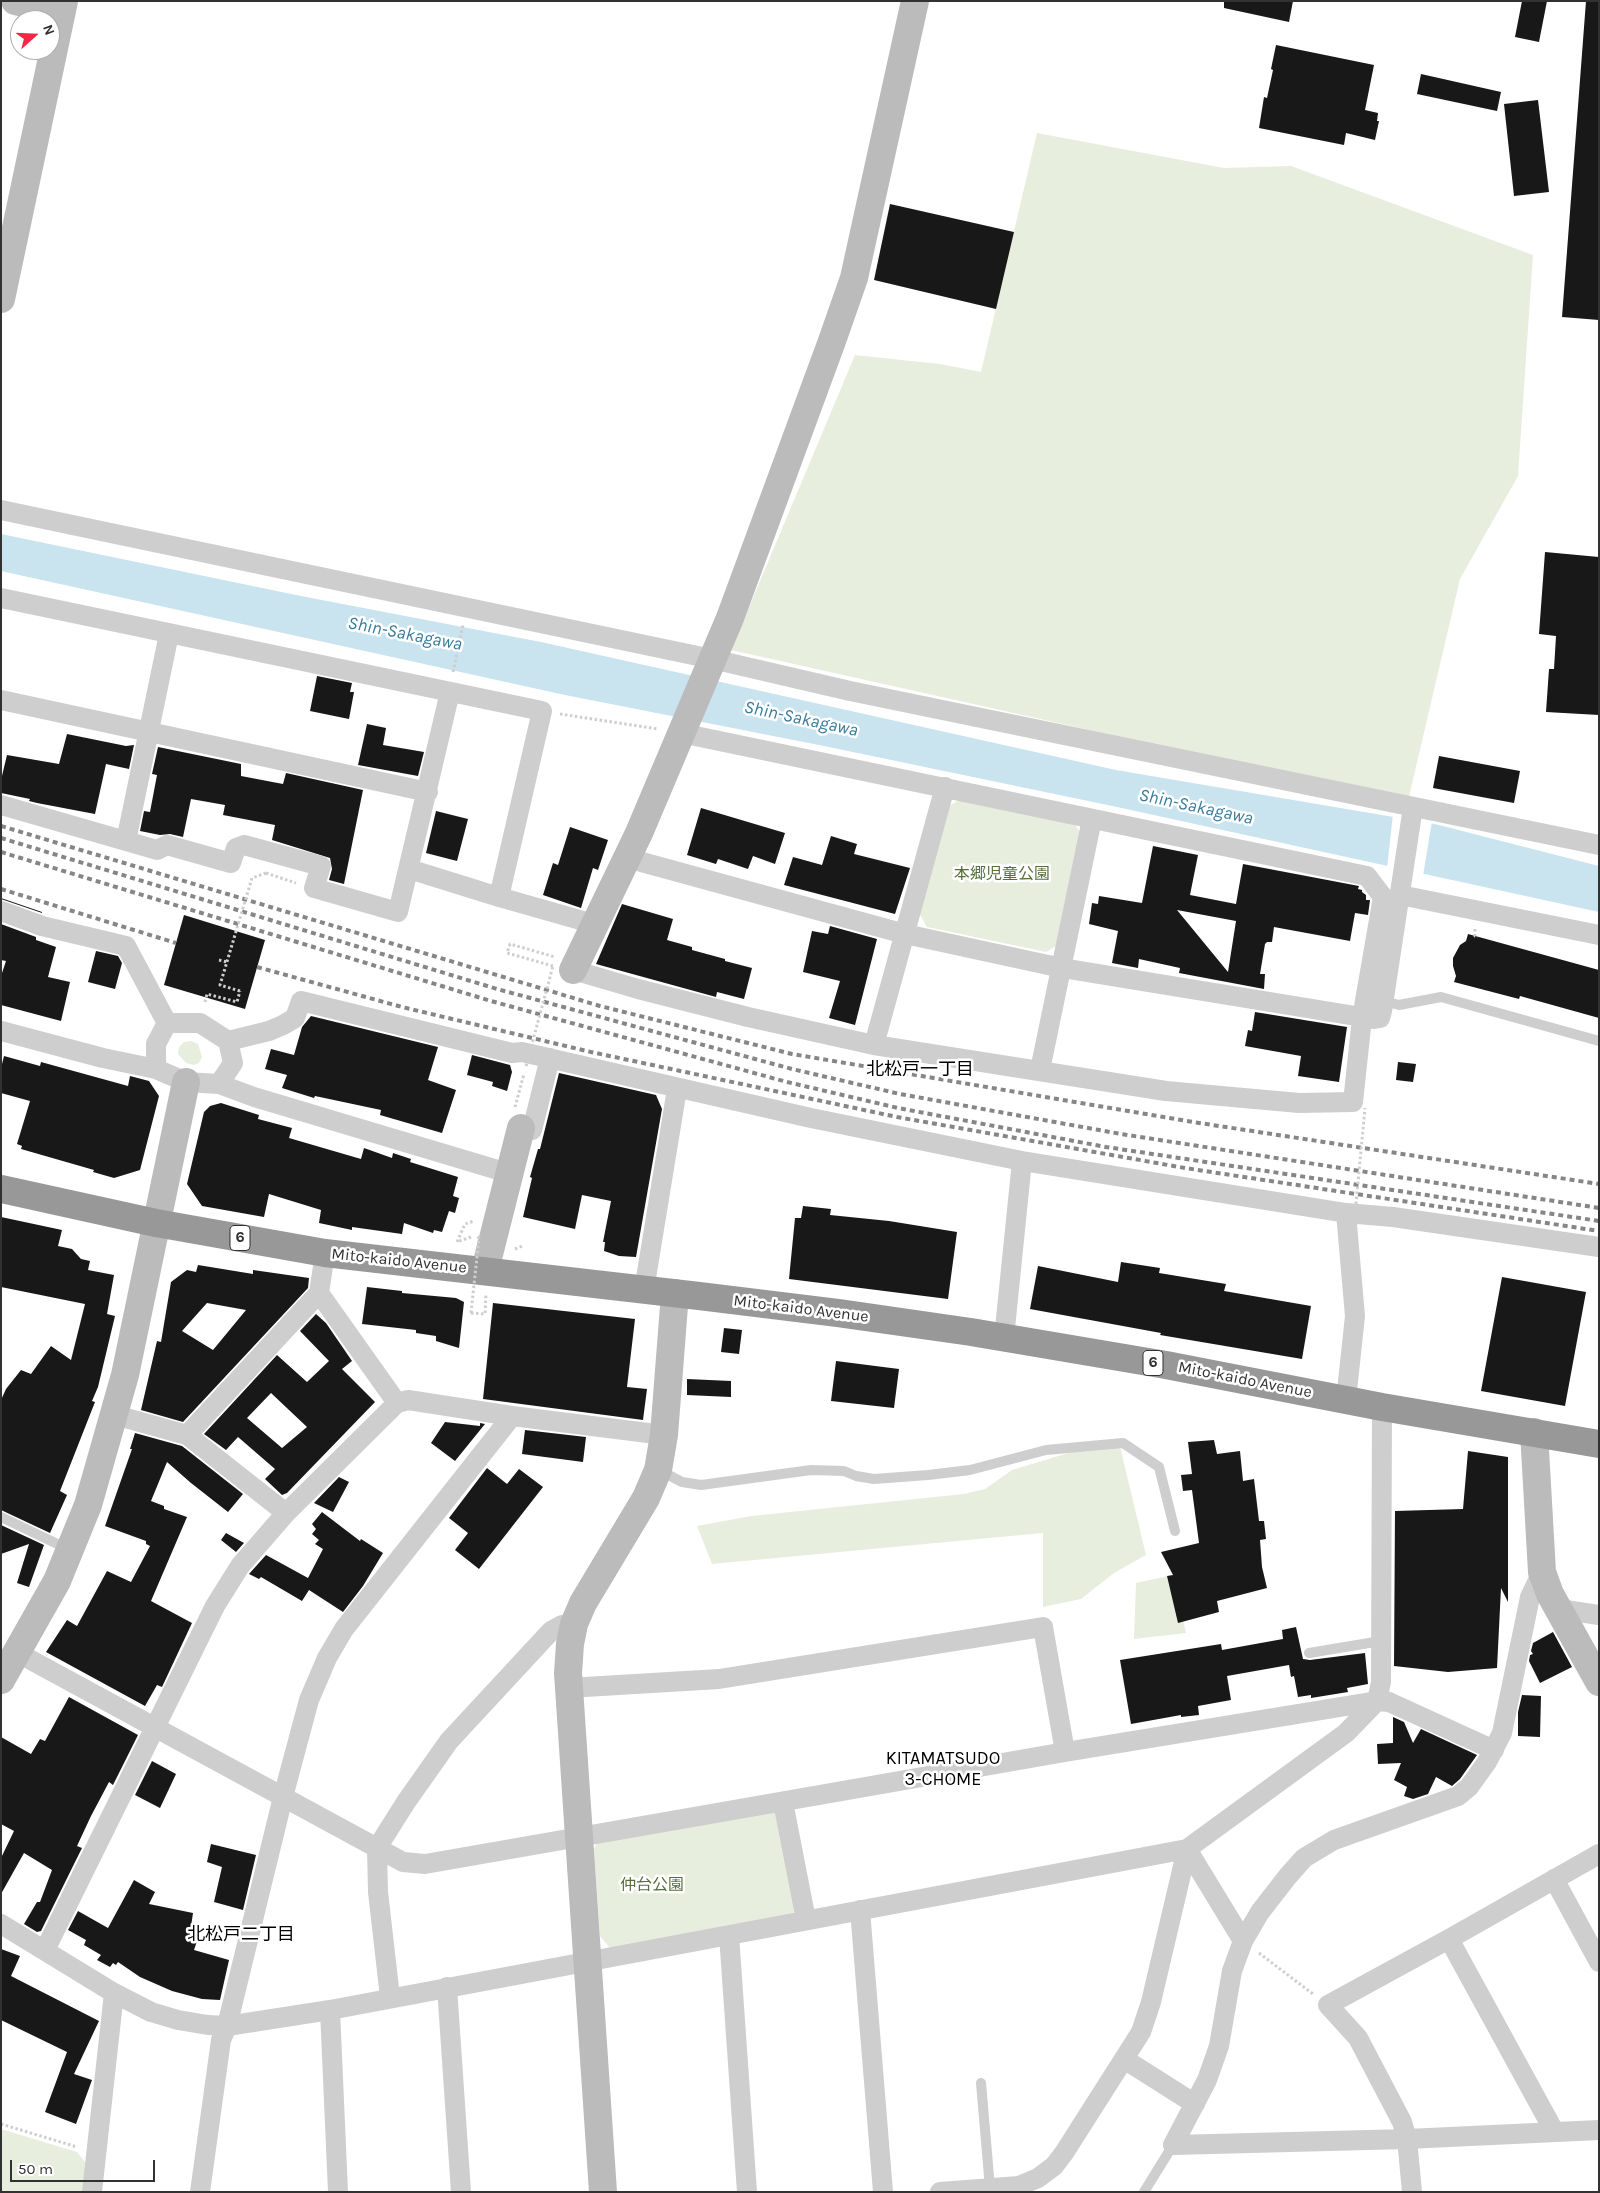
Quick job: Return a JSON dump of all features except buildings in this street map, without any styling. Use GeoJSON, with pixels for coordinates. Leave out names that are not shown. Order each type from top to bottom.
{"type":"FeatureCollection","features":[{"type":"Feature","properties":{"kind":"highway","name":"Mito-kaido Avenue"},"geometry":{"type":"LineString","coordinates":[[1,1189],[156,1223],[486,1282],[644,1290],[838,1313],[1149,1362],[1382,1407],[1599,1444]]}},
{"type":"Feature","properties":{"kind":"street"},"geometry":{"type":"LineString","coordinates":[[1,299],[63,6],[16,1]]}},
{"type":"Feature","properties":{"kind":"street"},"geometry":{"type":"LineString","coordinates":[[681,733],[1367,876],[1383,897],[1362,1018],[1353,1102],[1299,1103],[1260,1101],[1166,1091],[874,1045],[739,1015],[638,989],[565,964],[594,924],[627,858],[681,733],[736,600],[854,278],[914,1]]}},
{"type":"Feature","properties":{"kind":"street"},"geometry":{"type":"LineString","coordinates":[[1,510],[712,659],[850,692],[1412,811],[1599,845]]}},
{"type":"Feature","properties":{"kind":"street"},"geometry":{"type":"LineString","coordinates":[[1,598],[169,634],[451,686],[542,712],[499,897]]}},
{"type":"Feature","properties":{"kind":"street"},"geometry":{"type":"LineString","coordinates":[[126,841],[169,634]]}},
{"type":"Feature","properties":{"kind":"street"},"geometry":{"type":"LineString","coordinates":[[1,805],[156,850],[167,845],[231,863],[236,848],[244,845],[321,866],[314,888],[398,912],[428,792],[451,686]]}},
{"type":"Feature","properties":{"kind":"street"},"geometry":{"type":"LineString","coordinates":[[1,700],[428,792]]}},
{"type":"Feature","properties":{"kind":"street"},"geometry":{"type":"LineString","coordinates":[[874,1045],[945,787]]}},
{"type":"Feature","properties":{"kind":"street"},"geometry":{"type":"LineString","coordinates":[[627,858],[905,934],[1062,968],[1374,1019],[1380,1018],[1384,1001],[1412,811]]}},
{"type":"Feature","properties":{"kind":"street"},"geometry":{"type":"LineString","coordinates":[[1040,1070],[1092,819]]}},
{"type":"Feature","properties":{"kind":"street"},"geometry":{"type":"LineString","coordinates":[[409,869],[594,924]]}},
{"type":"Feature","properties":{"kind":"street"},"geometry":{"type":"LineString","coordinates":[[1401,886],[1599,935]]}},
{"type":"Feature","properties":{"kind":"street"},"geometry":{"type":"LineString","coordinates":[[1,911],[42,926],[126,946],[167,1023]]}},
{"type":"Feature","properties":{"kind":"street"},"geometry":{"type":"LineString","coordinates":[[228,1041],[269,1032],[283,1025],[295,1018],[301,1002],[512,1054],[522,1052],[677,1089],[1022,1161],[1351,1208],[1393,1217],[1599,1247]]}},
{"type":"Feature","properties":{"kind":"street"},"geometry":{"type":"LineString","coordinates":[[167,1023],[200,1023],[228,1041],[233,1063],[219,1084]]}},
{"type":"Feature","properties":{"kind":"street"},"geometry":{"type":"LineString","coordinates":[[156,1069],[156,1044],[167,1023]]}},
{"type":"Feature","properties":{"kind":"street"},"geometry":{"type":"LineString","coordinates":[[1,1031],[103,1058],[156,1069],[186,1082],[219,1084],[263,1100],[508,1173]]}},
{"type":"Feature","properties":{"kind":"street"},"geometry":{"type":"LineString","coordinates":[[486,1282],[508,1173],[520,1128],[532,1130],[550,1058]]}},
{"type":"Feature","properties":{"kind":"street"},"geometry":{"type":"LineString","coordinates":[[1,1680],[18,1653],[57,1581],[88,1506],[115,1415],[142,1297],[186,1082]]}},
{"type":"Feature","properties":{"kind":"street"},"geometry":{"type":"LineString","coordinates":[[644,1290],[677,1089]]}},
{"type":"Feature","properties":{"kind":"street"},"geometry":{"type":"LineString","coordinates":[[1004,1338],[1022,1161]]}},
{"type":"Feature","properties":{"kind":"street"},"geometry":{"type":"LineString","coordinates":[[1346,1400],[1355,1316],[1351,1208]]}},
{"type":"Feature","properties":{"kind":"street"},"geometry":{"type":"LineString","coordinates":[[187,1435],[319,1293],[325,1253]]}},
{"type":"Feature","properties":{"kind":"street"},"geometry":{"type":"LineString","coordinates":[[319,1293],[397,1402]]}},
{"type":"Feature","properties":{"kind":"street"},"geometry":{"type":"LineString","coordinates":[[603,2192],[568,1688],[570,1644],[574,1624],[583,1603],[646,1498],[658,1470],[664,1435],[675,1293]]}},
{"type":"Feature","properties":{"kind":"street"},"geometry":{"type":"LineString","coordinates":[[45,1950],[154,1727],[220,1598],[240,1566],[286,1513],[397,1402],[408,1400],[512,1416],[664,1435]]}},
{"type":"Feature","properties":{"kind":"street"},"geometry":{"type":"LineString","coordinates":[[1,1924],[114,1994],[151,2012],[208,2026],[228,2026],[330,2010],[390,1997],[1187,1849],[1346,1733],[1377,1701],[1381,1682],[1382,1407]]}},
{"type":"Feature","properties":{"kind":"street"},"geometry":{"type":"LineString","coordinates":[[115,1415],[187,1435],[286,1513]]}},
{"type":"Feature","properties":{"kind":"street"},"geometry":{"type":"LineString","coordinates":[[200,2192],[221,2040],[228,2026],[283,1797],[309,1700],[327,1658],[344,1629],[512,1416]]}},
{"type":"Feature","properties":{"kind":"street"},"geometry":{"type":"LineString","coordinates":[[1534,1432],[1542,1572],[1550,1594],[1599,1682]]}},
{"type":"Feature","properties":{"kind":"street"},"geometry":{"type":"LineString","coordinates":[[1542,1572],[1530,1597],[1502,1733],[1494,1750],[1473,1783],[1458,1796],[1334,1840],[1304,1858],[1260,1912],[1243,1941],[1232,1971],[1219,2046],[1207,2080],[1173,2145],[1407,2139],[1599,2130]]}},
{"type":"Feature","properties":{"kind":"street"},"geometry":{"type":"LineString","coordinates":[[1559,1609],[1599,1615]]}},
{"type":"Feature","properties":{"kind":"street"},"geometry":{"type":"LineString","coordinates":[[390,1997],[378,1892],[377,1848],[449,1740],[551,1632],[562,1625],[574,1624]]}},
{"type":"Feature","properties":{"kind":"street"},"geometry":{"type":"LineString","coordinates":[[568,1688],[719,1679],[1043,1627],[1065,1752]]}},
{"type":"Feature","properties":{"kind":"street"},"geometry":{"type":"LineString","coordinates":[[18,1653],[403,1862],[425,1864],[1065,1752],[1377,1701],[1389,1702],[1494,1750]]}},
{"type":"Feature","properties":{"kind":"street"},"geometry":{"type":"LineString","coordinates":[[783,1802],[806,1920]]}},
{"type":"Feature","properties":{"kind":"street"},"geometry":{"type":"LineString","coordinates":[[1187,1849],[1243,1941]]}},
{"type":"Feature","properties":{"kind":"street"},"geometry":{"type":"LineString","coordinates":[[940,2192],[1019,2186],[1038,2178],[1054,2166],[1064,2153],[1141,2032],[1151,2002],[1187,1849]]}},
{"type":"Feature","properties":{"kind":"street"},"geometry":{"type":"LineString","coordinates":[[1412,2192],[1407,2139],[1402,2122],[1358,2038],[1328,2005],[1599,1854]]}},
{"type":"Feature","properties":{"kind":"street"},"geometry":{"type":"LineString","coordinates":[[1554,1879],[1599,1962]]}},
{"type":"Feature","properties":{"kind":"street"},"geometry":{"type":"LineString","coordinates":[[860,1910],[883,2192]]}},
{"type":"Feature","properties":{"kind":"street"},"geometry":{"type":"LineString","coordinates":[[729,1935],[747,2192]]}},
{"type":"Feature","properties":{"kind":"street"},"geometry":{"type":"LineString","coordinates":[[1449,1939],[1554,2131]]}},
{"type":"Feature","properties":{"kind":"street"},"geometry":{"type":"LineString","coordinates":[[447,1987],[461,2192]]}},
{"type":"Feature","properties":{"kind":"street"},"geometry":{"type":"LineString","coordinates":[[92,2192],[114,1994]]}},
{"type":"Feature","properties":{"kind":"street"},"geometry":{"type":"LineString","coordinates":[[330,2010],[338,2192]]}},
{"type":"Feature","properties":{"kind":"street"},"geometry":{"type":"LineString","coordinates":[[1124,2060],[1195,2104]]}},
{"type":"Feature","properties":{"kind":"lane"},"geometry":{"type":"LineString","coordinates":[[1384,1001],[1399,1005],[1441,997],[1599,1041]]}},
{"type":"Feature","properties":{"kind":"lane"},"geometry":{"type":"LineString","coordinates":[[658,1470],[682,1482],[701,1485],[811,1470],[844,1471],[856,1476],[874,1479],[970,1470],[1046,1450],[1123,1442],[1159,1467],[1174,1531]]}},
{"type":"Feature","properties":{"kind":"lane"},"geometry":{"type":"LineString","coordinates":[[1,1517],[71,1550]]}},
{"type":"Feature","properties":{"kind":"lane"},"geometry":{"type":"LineString","coordinates":[[1309,1653],[1381,1641]]}},
{"type":"Feature","properties":{"kind":"lane"},"geometry":{"type":"LineString","coordinates":[[982,2084],[990,2188]]}},
{"type":"Feature","properties":{"kind":"lane"},"geometry":{"type":"LineString","coordinates":[[1144,2192],[1173,2145]]}},
{"type":"Feature","properties":{"kind":"path"},"geometry":{"type":"LineString","coordinates":[[451,686],[464,617]]}},
{"type":"Feature","properties":{"kind":"path"},"geometry":{"type":"LineString","coordinates":[[542,712],[681,733]]}},
{"type":"Feature","properties":{"kind":"path"},"geometry":{"type":"LineString","coordinates":[[205,1002],[207,994],[237,1002],[240,991],[220,985],[252,878],[266,873],[298,884]]}},
{"type":"Feature","properties":{"kind":"path"},"geometry":{"type":"LineString","coordinates":[[526,1066],[553,966],[507,953],[510,944],[565,964]]}},
{"type":"Feature","properties":{"kind":"path"},"geometry":{"type":"LineString","coordinates":[[219,960],[228,962]]}},
{"type":"Feature","properties":{"kind":"path"},"geometry":{"type":"LineString","coordinates":[[1351,1208],[1365,1108]]}},
{"type":"Feature","properties":{"kind":"path"},"geometry":{"type":"LineString","coordinates":[[476,1221],[465,1224],[457,1242],[476,1235],[479,1238],[471,1313],[485,1314],[486,1282]]}},
{"type":"Feature","properties":{"kind":"path"},"geometry":{"type":"LineString","coordinates":[[515,1249],[522,1246]]}},
{"type":"Feature","properties":{"kind":"path"},"geometry":{"type":"LineString","coordinates":[[1243,1941],[1328,2005]]}},
{"type":"Feature","properties":{"kind":"path"},"geometry":{"type":"LineString","coordinates":[[1,2124],[96,2153]]}},
{"type":"Feature","properties":{"kind":"green space"},"geometry":{"type":"Polygon","coordinates":[[[1037,133],[1224,168],[1291,166],[1533,255],[1518,476],[1460,579],[1408,801],[731,650],[855,355],[940,364],[981,372],[1037,133]]]}},
{"type":"Feature","properties":{"kind":"green space","name":"本郷児童公園"},"geometry":{"type":"Polygon","coordinates":[[[964,797],[1072,820],[1082,835],[1058,945],[1046,952],[927,927],[919,913],[949,806],[964,797]]]}},
{"type":"Feature","properties":{"kind":"green space"},"geometry":{"type":"Polygon","coordinates":[[[191,1041],[198,1044],[202,1057],[199,1063],[194,1065],[186,1063],[178,1054],[179,1047],[184,1042],[191,1041]]]}},
{"type":"Feature","properties":{"kind":"green space"},"geometry":{"type":"Polygon","coordinates":[[[1118,1438],[1146,1555],[1114,1573],[1081,1599],[1043,1607],[1043,1533],[712,1564],[697,1526],[751,1516],[964,1494],[985,1489],[1012,1470],[1118,1438]]]}},
{"type":"Feature","properties":{"kind":"green space"},"geometry":{"type":"Polygon","coordinates":[[[1173,1575],[1186,1633],[1134,1639],[1136,1583],[1173,1575]]]}},
{"type":"Feature","properties":{"kind":"green space","name":"仲台公園"},"geometry":{"type":"Polygon","coordinates":[[[772,1809],[779,1815],[797,1903],[793,1913],[610,1948],[600,1936],[594,1849],[598,1841],[772,1809]]]}},
{"type":"Feature","properties":{"kind":"green space"},"geometry":{"type":"Polygon","coordinates":[[[1,2129],[77,2152],[89,2167],[86,2192],[1,2192],[1,2129]]]}},
{"type":"Feature","properties":{"kind":"water","name":"Shin-Sakagawa"},"geometry":{"type":"Polygon","coordinates":[[[1,534],[301,596],[541,642],[1116,770],[1435,824],[1599,866],[1599,912],[1117,807],[824,746],[565,695],[1,571],[1,534]]]}},
{"type":"Feature","properties":{"kind":"pier"},"geometry":{"type":"Polygon","coordinates":[[[1393,814],[1432,821],[1423,876],[1387,868],[1393,814]]]}},
{"type":"Feature","properties":{"kind":"railway"},"geometry":{"type":"LineString","coordinates":[[1,826],[600,1006],[792,1054],[1193,1122],[1599,1184]]}},
{"type":"Feature","properties":{"kind":"railway"},"geometry":{"type":"LineString","coordinates":[[1,838],[497,989],[792,1069],[900,1094],[1121,1134],[1599,1208]]}},
{"type":"Feature","properties":{"kind":"railway"},"geometry":{"type":"LineString","coordinates":[[1,852],[491,1001],[787,1082],[898,1108],[1106,1147],[1599,1221]]}},
{"type":"Feature","properties":{"kind":"railway"},"geometry":{"type":"LineString","coordinates":[[1,889],[176,943]]}},
{"type":"Feature","properties":{"kind":"railway"},"geometry":{"type":"LineString","coordinates":[[257,967],[402,1007],[591,1052],[897,1117],[1185,1168],[1599,1231]]}},
{"type":"Feature","properties":{"kind":"district","name":"北松戸一丁目"},"geometry":{"type":"Point","coordinates":[920,1070]}},
{"type":"Feature","properties":{"kind":"district","name":"KITAMATSUDO 3-CHOME"},"geometry":{"type":"Point","coordinates":[943,1769]}},
{"type":"Feature","properties":{"kind":"district","name":"北松戸二丁目"},"geometry":{"type":"Point","coordinates":[241,1935]}}]}
